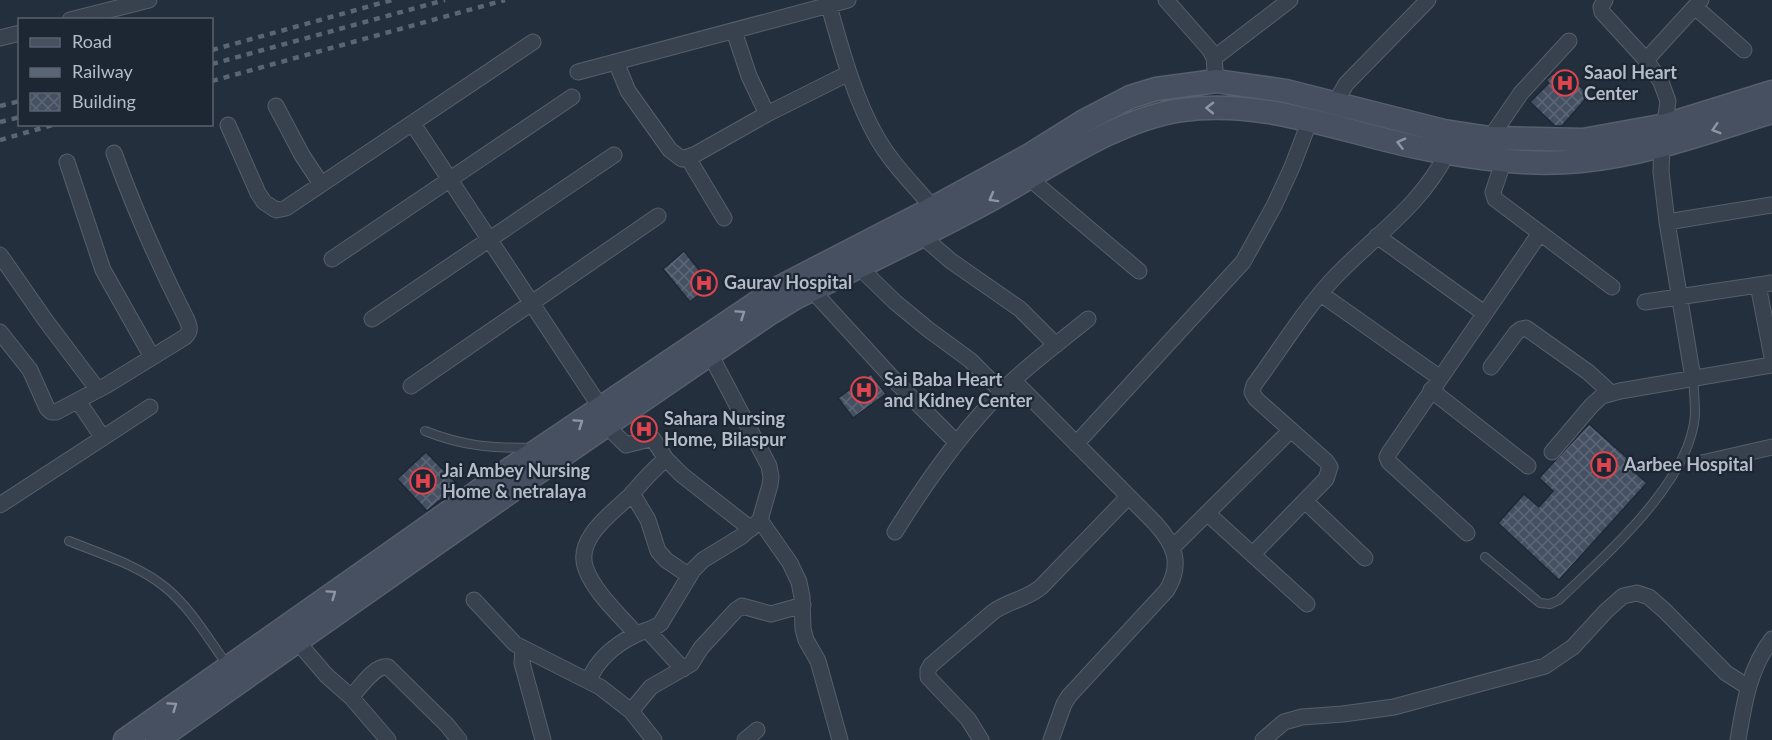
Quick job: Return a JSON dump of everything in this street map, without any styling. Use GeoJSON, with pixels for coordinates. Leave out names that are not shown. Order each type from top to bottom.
{"type":"FeatureCollection","features":[{"type":"Feature","properties":{"kind":"main road"},"geometry":{"type":"LineString","coordinates":[[157,740],[297,641],[780,287],[933,208],[1114,105],[1156,89],[1216,81],[1286,92],[1413,124],[1490,138],[1583,140],[1664,135],[1772,112]]}},
{"type":"Feature","properties":{"kind":"main road"},"geometry":{"type":"LineString","coordinates":[[125,740],[541,448],[614,410],[710,354],[772,312],[812,290],[922,236],[1065,157],[1122,129],[1179,110],[1203,108],[1252,110],[1310,120],[1447,153],[1552,163],[1608,158],[1772,92]]}},
{"type":"Feature","properties":{"kind":"street"},"geometry":{"type":"LineString","coordinates":[[78,18],[149,0]]}},
{"type":"Feature","properties":{"kind":"street"},"geometry":{"type":"LineString","coordinates":[[578,72],[848,0]]}},
{"type":"Feature","properties":{"kind":"street"},"geometry":{"type":"LineString","coordinates":[[1166,0],[1210,50],[1214,58],[1216,81]]}},
{"type":"Feature","properties":{"kind":"street"},"geometry":{"type":"LineString","coordinates":[[1214,58],[1290,0]]}},
{"type":"Feature","properties":{"kind":"street"},"geometry":{"type":"LineString","coordinates":[[1334,105],[1346,84],[1428,0]]}},
{"type":"Feature","properties":{"kind":"street"},"geometry":{"type":"LineString","coordinates":[[1605,0],[1601,7],[1602,12],[1646,60],[1668,101],[1661,172],[1693,378]]}},
{"type":"Feature","properties":{"kind":"street"},"geometry":{"type":"LineString","coordinates":[[1646,60],[1698,4],[1744,50]]}},
{"type":"Feature","properties":{"kind":"street"},"geometry":{"type":"LineString","coordinates":[[829,6],[849,73],[875,135],[887,153],[933,208]]}},
{"type":"Feature","properties":{"kind":"street"},"geometry":{"type":"LineString","coordinates":[[734,31],[749,76],[767,114]]}},
{"type":"Feature","properties":{"kind":"street"},"geometry":{"type":"LineString","coordinates":[[0,38],[18,34]]}},
{"type":"Feature","properties":{"kind":"street"},"geometry":{"type":"LineString","coordinates":[[1490,138],[1521,93],[1569,41]]}},
{"type":"Feature","properties":{"kind":"street"},"geometry":{"type":"LineString","coordinates":[[228,125],[258,193],[270,208],[276,210],[286,208],[533,42]]}},
{"type":"Feature","properties":{"kind":"street"},"geometry":{"type":"LineString","coordinates":[[616,62],[628,91],[670,150],[682,159],[688,158],[767,114],[849,73]]}},
{"type":"Feature","properties":{"kind":"street"},"geometry":{"type":"LineString","coordinates":[[332,260],[572,97]]}},
{"type":"Feature","properties":{"kind":"street"},"geometry":{"type":"LineString","coordinates":[[276,106],[302,155],[321,184]]}},
{"type":"Feature","properties":{"kind":"street"},"geometry":{"type":"LineString","coordinates":[[1076,444],[1243,262],[1274,206],[1310,120]]}},
{"type":"Feature","properties":{"kind":"street"},"geometry":{"type":"LineString","coordinates":[[413,124],[531,303],[614,410],[626,445],[653,439],[666,459],[707,496],[756,524],[790,563],[799,582],[806,640],[818,661],[840,740]]}},
{"type":"Feature","properties":{"kind":"street"},"geometry":{"type":"LineString","coordinates":[[0,332],[30,370],[51,412],[56,412],[98,390],[185,337],[190,327],[142,226],[114,153]]}},
{"type":"Feature","properties":{"kind":"street"},"geometry":{"type":"LineString","coordinates":[[1253,554],[1326,479],[1330,467],[1256,399],[1252,392],[1254,385],[1332,280],[1417,199],[1438,171],[1447,153]]}},
{"type":"Feature","properties":{"kind":"street"},"geometry":{"type":"LineString","coordinates":[[372,319],[614,155]]}},
{"type":"Feature","properties":{"kind":"street"},"geometry":{"type":"LineString","coordinates":[[688,158],[724,218]]}},
{"type":"Feature","properties":{"kind":"street"},"geometry":{"type":"LineString","coordinates":[[1504,160],[1492,192],[1495,199],[1612,287]]}},
{"type":"Feature","properties":{"kind":"street"},"geometry":{"type":"LineString","coordinates":[[67,162],[103,270],[152,357]]}},
{"type":"Feature","properties":{"kind":"street"},"geometry":{"type":"LineString","coordinates":[[1029,178],[1139,271]]}},
{"type":"Feature","properties":{"kind":"street"},"geometry":{"type":"LineString","coordinates":[[1667,222],[1772,205]]}},
{"type":"Feature","properties":{"kind":"street"},"geometry":{"type":"LineString","coordinates":[[411,387],[658,216]]}},
{"type":"Feature","properties":{"kind":"street"},"geometry":{"type":"LineString","coordinates":[[1467,533],[1387,458],[1391,448],[1540,233]]}},
{"type":"Feature","properties":{"kind":"street"},"geometry":{"type":"LineString","coordinates":[[922,236],[951,261],[1020,309],[1056,345]]}},
{"type":"Feature","properties":{"kind":"street"},"geometry":{"type":"LineString","coordinates":[[1377,236],[1484,313]]}},
{"type":"Feature","properties":{"kind":"street"},"geometry":{"type":"LineString","coordinates":[[0,255],[98,390]]}},
{"type":"Feature","properties":{"kind":"street"},"geometry":{"type":"LineString","coordinates":[[858,267],[912,316],[970,360],[1001,391]]}},
{"type":"Feature","properties":{"kind":"street"},"geometry":{"type":"LineString","coordinates":[[1645,302],[1765,284],[1772,357]]}},
{"type":"Feature","properties":{"kind":"street"},"geometry":{"type":"LineString","coordinates":[[812,290],[897,383],[956,442]]}},
{"type":"Feature","properties":{"kind":"street"},"geometry":{"type":"LineString","coordinates":[[1321,294],[1435,384],[1528,466]]}},
{"type":"Feature","properties":{"kind":"street"},"geometry":{"type":"LineString","coordinates":[[895,531],[925,483],[956,442],[1001,391],[1088,319]]}},
{"type":"Feature","properties":{"kind":"street"},"geometry":{"type":"LineString","coordinates":[[1491,367],[1516,333],[1526,328],[1588,372],[1611,393]]}},
{"type":"Feature","properties":{"kind":"street"},"geometry":{"type":"LineString","coordinates":[[589,681],[592,670],[599,661],[642,632],[656,628],[688,575],[703,560],[756,524],[770,485],[769,466],[710,354]]}},
{"type":"Feature","properties":{"kind":"street"},"geometry":{"type":"LineString","coordinates":[[1552,452],[1602,396],[1772,365]]}},
{"type":"Feature","properties":{"kind":"street"},"geometry":{"type":"LineString","coordinates":[[1014,381],[1155,523],[1173,547],[1176,570],[1167,590],[1069,696],[1051,740]]}},
{"type":"Feature","properties":{"kind":"street"},"geometry":{"type":"LineString","coordinates":[[78,401],[104,438]]}},
{"type":"Feature","properties":{"kind":"street"},"geometry":{"type":"LineString","coordinates":[[0,505],[150,407]]}},
{"type":"Feature","properties":{"kind":"street"},"geometry":{"type":"LineString","coordinates":[[1173,547],[1291,430]]}},
{"type":"Feature","properties":{"kind":"street"},"geometry":{"type":"LineString","coordinates":[[1702,463],[1772,447]]}},
{"type":"Feature","properties":{"kind":"street"},"geometry":{"type":"LineString","coordinates":[[666,459],[645,477],[632,494],[593,532],[584,557],[585,567],[593,583],[683,669]]}},
{"type":"Feature","properties":{"kind":"street"},"geometry":{"type":"LineString","coordinates":[[632,494],[648,520],[658,551],[666,560],[688,575]]}},
{"type":"Feature","properties":{"kind":"street"},"geometry":{"type":"LineString","coordinates":[[981,740],[968,719],[928,677],[931,665],[1003,605],[1034,593],[1128,497]]}},
{"type":"Feature","properties":{"kind":"street"},"geometry":{"type":"LineString","coordinates":[[1305,501],[1365,558]]}},
{"type":"Feature","properties":{"kind":"street"},"geometry":{"type":"LineString","coordinates":[[1207,513],[1306,604]]}},
{"type":"Feature","properties":{"kind":"street"},"geometry":{"type":"LineString","coordinates":[[1263,740],[1284,722],[1302,717],[1394,707],[1545,666],[1573,647],[1623,596],[1637,593],[1649,597],[1726,673],[1748,687]]}},
{"type":"Feature","properties":{"kind":"street"},"geometry":{"type":"LineString","coordinates":[[474,600],[507,637],[523,648],[600,687],[631,711],[654,740]]}},
{"type":"Feature","properties":{"kind":"street"},"geometry":{"type":"LineString","coordinates":[[631,711],[651,687],[691,664],[701,648],[742,606],[771,614],[803,605]]}},
{"type":"Feature","properties":{"kind":"street"},"geometry":{"type":"LineString","coordinates":[[1738,740],[1748,687],[1755,667],[1772,639]]}},
{"type":"Feature","properties":{"kind":"street"},"geometry":{"type":"LineString","coordinates":[[297,641],[332,681],[351,697],[388,740]]}},
{"type":"Feature","properties":{"kind":"street"},"geometry":{"type":"LineString","coordinates":[[523,648],[522,663],[543,740]]}},
{"type":"Feature","properties":{"kind":"street"},"geometry":{"type":"LineString","coordinates":[[351,697],[376,670],[382,666],[388,667],[459,740]]}},
{"type":"Feature","properties":{"kind":"lane"},"geometry":{"type":"LineString","coordinates":[[1485,557],[1540,603],[1550,604],[1559,600],[1622,538],[1660,494],[1689,440],[1695,416],[1693,378]]}},
{"type":"Feature","properties":{"kind":"lane"},"geometry":{"type":"LineString","coordinates":[[425,431],[449,441],[469,445],[541,448]]}},
{"type":"Feature","properties":{"kind":"lane"},"geometry":{"type":"LineString","coordinates":[[69,541],[132,568],[166,588],[196,622],[229,667]]}},
{"type":"Feature","properties":{"kind":"building"},"geometry":{"type":"Polygon","coordinates":[[[1564,71],[1589,95],[1562,126],[1555,126],[1530,102],[1549,83],[1546,80],[1554,73],[1558,77],[1564,71]]]}},
{"type":"Feature","properties":{"kind":"building"},"geometry":{"type":"Polygon","coordinates":[[[684,251],[711,285],[690,302],[663,269],[684,251]]]}},
{"type":"Feature","properties":{"kind":"building"},"geometry":{"type":"Polygon","coordinates":[[[871,374],[886,394],[853,418],[838,398],[871,374]]]}},
{"type":"Feature","properties":{"kind":"building"},"geometry":{"type":"Polygon","coordinates":[[[644,418],[652,429],[640,432],[635,423],[644,418]]]}},
{"type":"Feature","properties":{"kind":"building"},"geometry":{"type":"Polygon","coordinates":[[[1589,424],[1635,465],[1631,469],[1647,483],[1559,580],[1498,523],[1524,494],[1539,507],[1553,491],[1539,478],[1589,424]]]}},
{"type":"Feature","properties":{"kind":"building"},"geometry":{"type":"Polygon","coordinates":[[[426,452],[458,485],[427,511],[397,479],[426,452]]]}},
{"type":"Feature","properties":{"kind":"railway"},"geometry":{"type":"LineString","coordinates":[[213,50],[392,0]]}},
{"type":"Feature","properties":{"kind":"railway"},"geometry":{"type":"LineString","coordinates":[[213,64],[445,0]]}},
{"type":"Feature","properties":{"kind":"railway"},"geometry":{"type":"LineString","coordinates":[[213,81],[505,0]]}},
{"type":"Feature","properties":{"kind":"railway"},"geometry":{"type":"LineString","coordinates":[[0,106],[18,102]]}},
{"type":"Feature","properties":{"kind":"railway"},"geometry":{"type":"LineString","coordinates":[[0,122],[18,118]]}},
{"type":"Feature","properties":{"kind":"railway"},"geometry":{"type":"LineString","coordinates":[[0,140],[49,126]]}},
{"type":"Feature","properties":{"kind":"place","name":"Saaol Heart Center"},"geometry":{"type":"Point","coordinates":[1565,83]}},
{"type":"Feature","properties":{"kind":"place","name":"Gaurav Hospital"},"geometry":{"type":"Point","coordinates":[704,283]}},
{"type":"Feature","properties":{"kind":"place","name":"Sai Baba Heart and Kidney Center"},"geometry":{"type":"Point","coordinates":[864,390]}},
{"type":"Feature","properties":{"kind":"place","name":"Sahara Nursing Home, Bilaspur"},"geometry":{"type":"Point","coordinates":[644,429]}},
{"type":"Feature","properties":{"kind":"place","name":"Aarbee Hospital"},"geometry":{"type":"Point","coordinates":[1604,465]}},
{"type":"Feature","properties":{"kind":"place","name":"Jai Ambey Nursing Home & netralaya"},"geometry":{"type":"Point","coordinates":[423,481]}}]}
